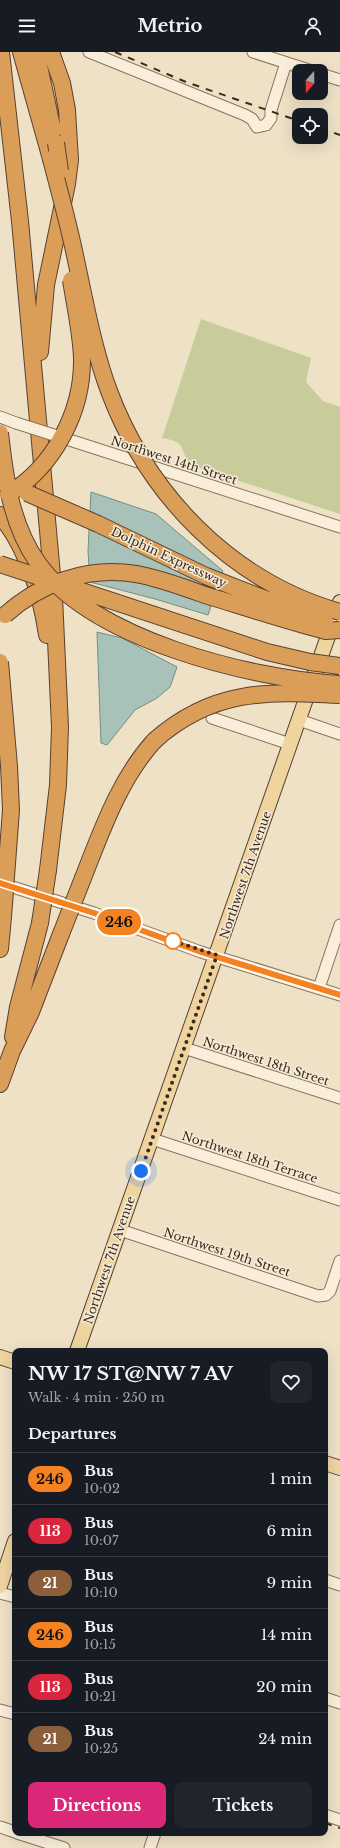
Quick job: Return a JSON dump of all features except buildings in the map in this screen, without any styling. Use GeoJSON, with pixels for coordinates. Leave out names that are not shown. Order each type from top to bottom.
{"type":"FeatureCollection","features":[{"type":"Feature","properties":{"kind":"highway"},"geometry":{"type":"LineString","coordinates":[[0,499],[21,486],[48,459],[63,435],[77,399],[82,370],[82,349],[70,276],[66,232],[66,202],[56,143],[36,52]]}},
{"type":"Feature","properties":{"kind":"highway"},"geometry":{"type":"LineString","coordinates":[[34,364],[41,351],[46,285],[67,184],[70,160],[68,118],[58,72],[51,52]]}},
{"type":"Feature","properties":{"kind":"highway"},"geometry":{"type":"LineString","coordinates":[[1,54],[16,176],[34,364],[54,597],[60,727],[58,785],[48,870],[40,923],[18,1007],[12,1051]]}},
{"type":"Feature","properties":{"kind":"highway"},"geometry":{"type":"LineString","coordinates":[[22,57],[67,215],[83,292],[108,389],[125,429],[151,474],[187,518],[233,559],[280,589],[340,612]]}},
{"type":"Feature","properties":{"kind":"highway"},"geometry":{"type":"LineString","coordinates":[[0,433],[8,490],[25,543],[44,571],[57,585],[77,601],[122,628],[164,646],[195,656],[264,674],[340,684]]}},
{"type":"Feature","properties":{"kind":"highway","name":"Dolphin Expressway"},"geometry":{"type":"LineString","coordinates":[[0,482],[98,524],[206,576],[340,626]]}},
{"type":"Feature","properties":{"kind":"highway"},"geometry":{"type":"LineString","coordinates":[[0,515],[14,535],[28,566],[42,608],[50,662],[58,676]]}},
{"type":"Feature","properties":{"kind":"highway"},"geometry":{"type":"LineString","coordinates":[[0,564],[267,652],[310,662],[340,666]]}},
{"type":"Feature","properties":{"kind":"highway"},"geometry":{"type":"LineString","coordinates":[[0,620],[28,597],[42,588],[87,574],[119,572],[156,579],[326,631],[340,630]]}},
{"type":"Feature","properties":{"kind":"highway"},"geometry":{"type":"LineString","coordinates":[[0,662],[9,766],[10,810],[0,949]]}},
{"type":"Feature","properties":{"kind":"highway"},"geometry":{"type":"LineString","coordinates":[[0,1084],[12,1051],[31,1012],[106,819],[124,784],[144,753],[154,741],[188,716],[212,704],[226,700],[276,693],[340,695]]}},
{"type":"Feature","properties":{"kind":"main road","name":"Northwest 7th Avenue"},"geometry":{"type":"LineString","coordinates":[[78,1348],[340,602]]}},
{"type":"Feature","properties":{"kind":"main road"},"geometry":{"type":"LineString","coordinates":[[0,1357],[12,1361]]}},
{"type":"Feature","properties":{"kind":"main road"},"geometry":{"type":"LineString","coordinates":[[328,1464],[340,1468]]}},
{"type":"Feature","properties":{"kind":"main road"},"geometry":{"type":"LineString","coordinates":[[0,1586],[12,1550]]}},
{"type":"Feature","properties":{"kind":"street"},"geometry":{"type":"LineString","coordinates":[[89,52],[245,115],[256,124],[258,117],[270,110],[286,63]]}},
{"type":"Feature","properties":{"kind":"street"},"geometry":{"type":"LineString","coordinates":[[253,52],[292,65]]}},
{"type":"Feature","properties":{"kind":"street"},"geometry":{"type":"LineString","coordinates":[[328,76],[340,80]]}},
{"type":"Feature","properties":{"kind":"street","name":"Northwest 14th Street"},"geometry":{"type":"LineString","coordinates":[[0,417],[340,527]]}},
{"type":"Feature","properties":{"kind":"street"},"geometry":{"type":"LineString","coordinates":[[212,718],[290,744]]}},
{"type":"Feature","properties":{"kind":"street"},"geometry":{"type":"LineString","coordinates":[[299,720],[340,734]]}},
{"type":"Feature","properties":{"kind":"street"},"geometry":{"type":"LineString","coordinates":[[0,883],[340,995]]}},
{"type":"Feature","properties":{"kind":"street"},"geometry":{"type":"LineString","coordinates":[[319,988],[340,925]]}},
{"type":"Feature","properties":{"kind":"street","name":"Northwest 18th Street"},"geometry":{"type":"LineString","coordinates":[[184,1048],[340,1098]]}},
{"type":"Feature","properties":{"kind":"street","name":"Northwest 18th Terrace"},"geometry":{"type":"LineString","coordinates":[[152,1139],[340,1200]]}},
{"type":"Feature","properties":{"kind":"street","name":"Northwest 19th Street"},"geometry":{"type":"LineString","coordinates":[[120,1230],[318,1296],[326,1295],[330,1291],[340,1261]]}},
{"type":"Feature","properties":{"kind":"street"},"geometry":{"type":"LineString","coordinates":[[328,1581],[340,1585]]}},
{"type":"Feature","properties":{"kind":"street"},"geometry":{"type":"LineString","coordinates":[[0,1593],[12,1596]]}},
{"type":"Feature","properties":{"kind":"street"},"geometry":{"type":"LineString","coordinates":[[328,1699],[340,1703]]}},
{"type":"Feature","properties":{"kind":"street"},"geometry":{"type":"LineString","coordinates":[[0,1710],[12,1713]]}},
{"type":"Feature","properties":{"kind":"street"},"geometry":{"type":"LineString","coordinates":[[328,1816],[340,1820]]}},
{"type":"Feature","properties":{"kind":"street"},"geometry":{"type":"LineString","coordinates":[[0,1828],[12,1832]]}},
{"type":"Feature","properties":{"kind":"street"},"geometry":{"type":"LineString","coordinates":[[26,1836],[64,1848]]}},
{"type":"Feature","properties":{"kind":"street"},"geometry":{"type":"LineString","coordinates":[[150,1848],[154,1836]]}},
{"type":"Feature","properties":{"kind":"green space"},"geometry":{"type":"Polygon","coordinates":[[[201,319],[311,358],[306,382],[323,401],[340,407],[340,514],[191,465],[187,460],[180,444],[162,438],[201,319]]]}},
{"type":"Feature","properties":{"kind":"water"},"geometry":{"type":"Polygon","coordinates":[[[91,492],[156,514],[223,571],[208,615],[90,582],[88,551],[91,492]]]}},
{"type":"Feature","properties":{"kind":"water"},"geometry":{"type":"Polygon","coordinates":[[[97,632],[122,638],[177,667],[170,687],[157,698],[135,710],[107,745],[101,743],[97,632]]]}},
{"type":"Feature","properties":{"kind":"railway"},"geometry":{"type":"LineString","coordinates":[[115,52],[186,82],[292,119]]}},
{"type":"Feature","properties":{"kind":"railway"},"geometry":{"type":"LineString","coordinates":[[328,131],[340,135]]}},
{"type":"Feature","properties":{"kind":"railway"},"geometry":{"type":"LineString","coordinates":[[328,1824],[340,1828]]}},
{"type":"Feature","properties":{"kind":"bus line","name":"246"},"geometry":{"type":"LineString","coordinates":[[0,883],[94,913],[201,952],[217,955],[340,995]]}},
{"type":"Feature","properties":{"kind":"route"},"geometry":{"type":"LineString","coordinates":[[141,1171],[217,955],[201,952],[173,941]]}}]}
